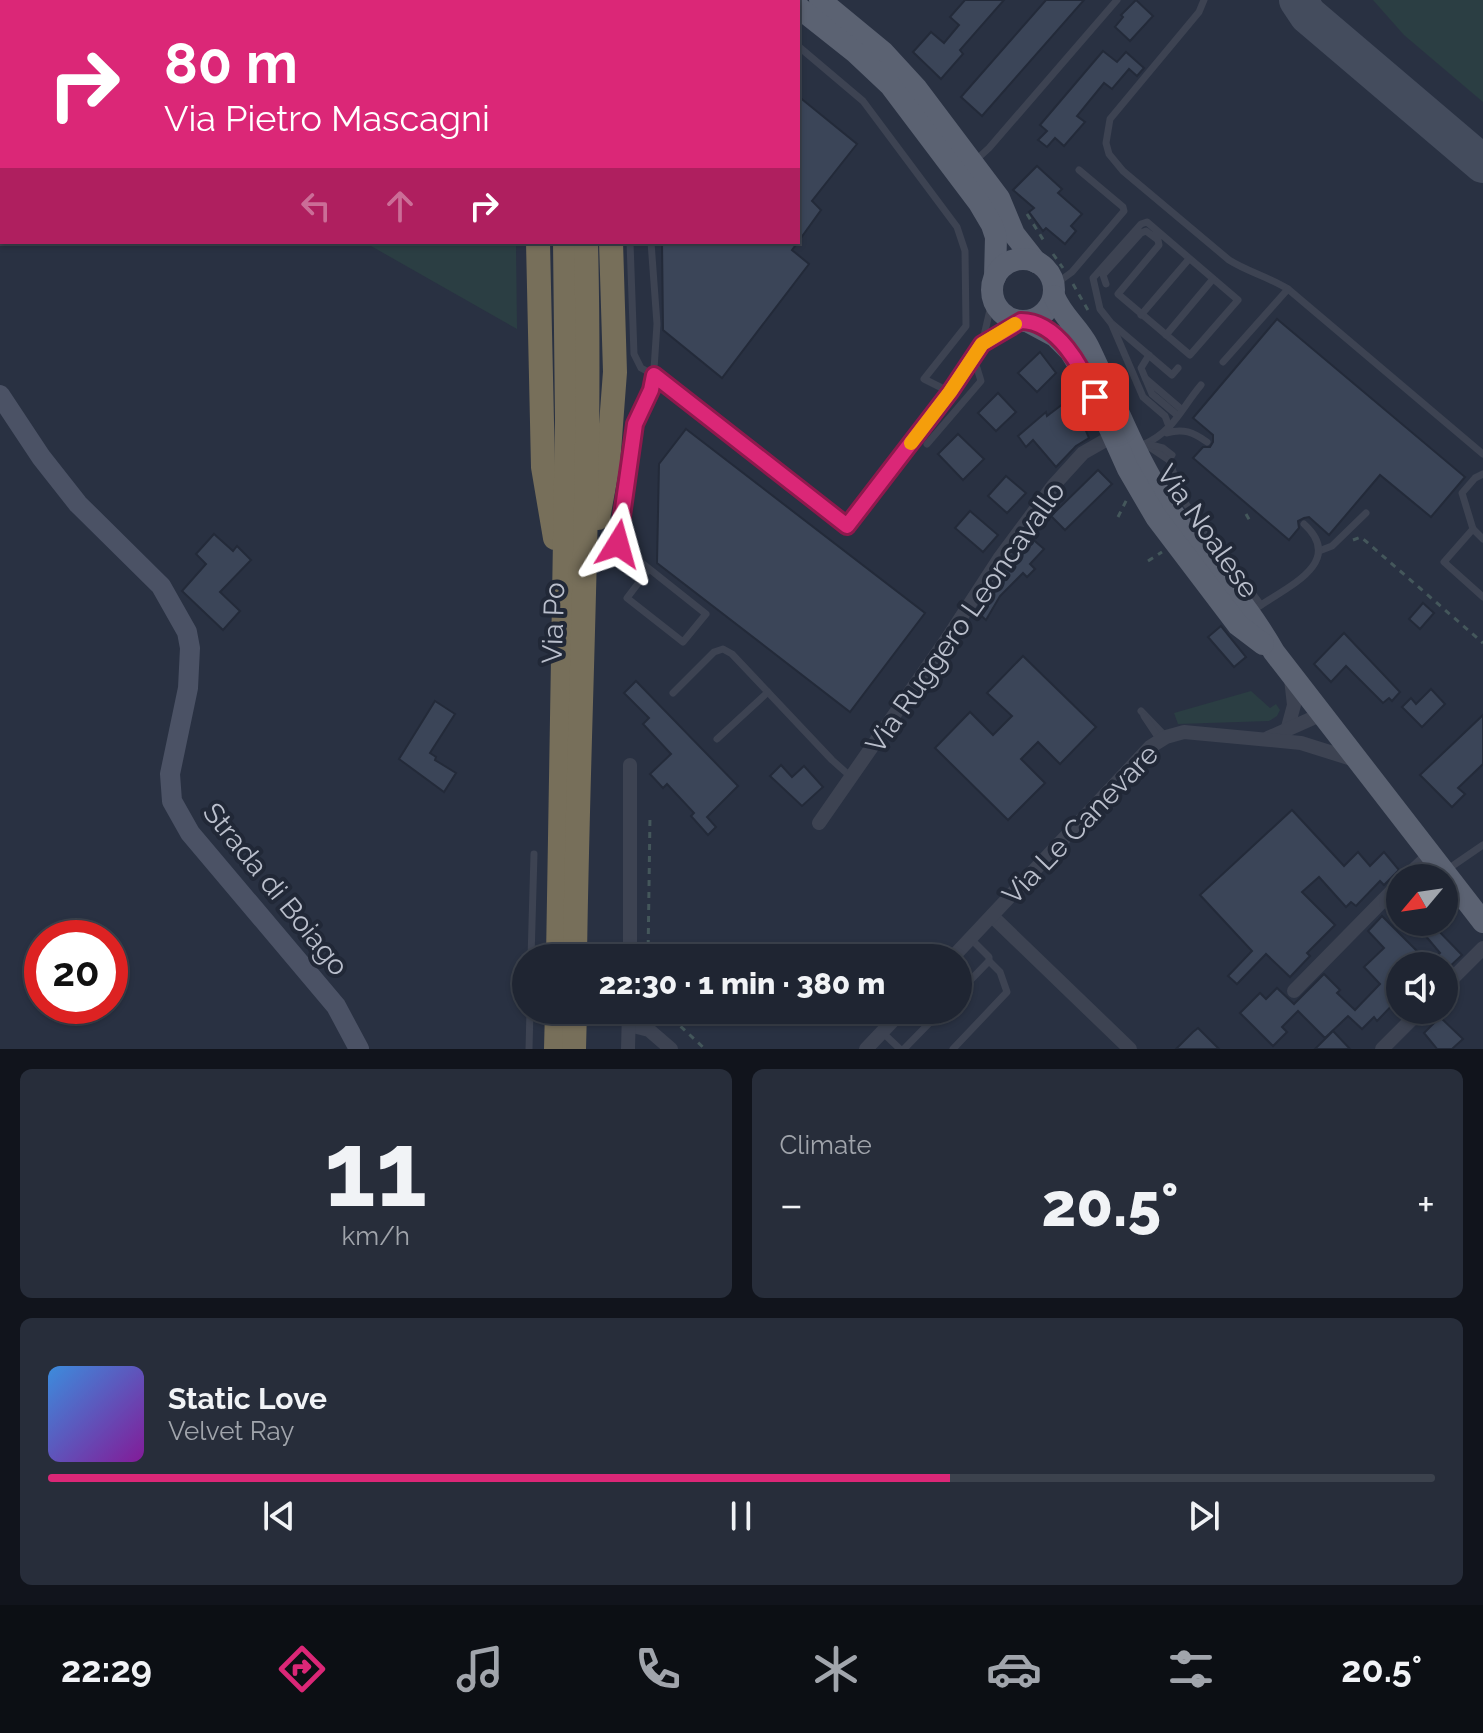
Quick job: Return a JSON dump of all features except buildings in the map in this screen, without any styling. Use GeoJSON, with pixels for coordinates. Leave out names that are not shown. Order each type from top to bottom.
{"type":"FeatureCollection","features":[{"type":"Feature","properties":{"kind":"highway"},"geometry":{"type":"LineString","coordinates":[[538,244],[543,467],[575,596]]}},
{"type":"Feature","properties":{"kind":"highway","name":"Via Po"},"geometry":{"type":"LineString","coordinates":[[565,244],[578,765],[575,944]]}},
{"type":"Feature","properties":{"kind":"highway","name":"Via Po"},"geometry":{"type":"LineString","coordinates":[[559,944],[588,339],[586,244]]}},
{"type":"Feature","properties":{"kind":"highway"},"geometry":{"type":"LineString","coordinates":[[575,596],[608,464],[615,372],[611,244]]}},
{"type":"Feature","properties":{"kind":"highway"},"geometry":{"type":"LineString","coordinates":[[556,1049],[557,1024]]}},
{"type":"Feature","properties":{"kind":"highway"},"geometry":{"type":"LineString","coordinates":[[574,1049],[575,1024]]}},
{"type":"Feature","properties":{"kind":"main road"},"geometry":{"type":"LineString","coordinates":[[820,0],[901,71],[1004,206],[1018,240],[1036,262]]}},
{"type":"Feature","properties":{"kind":"main road"},"geometry":{"type":"LineString","coordinates":[[800,9],[890,85],[979,203],[996,237],[994,287],[1000,311],[1024,321],[1044,313],[1059,286],[1044,266],[1017,259],[1000,269],[994,287]]}},
{"type":"Feature","properties":{"kind":"main road","name":"Via Noalese"},"geometry":{"type":"LineString","coordinates":[[1059,286],[1061,313],[1086,343],[1156,517],[1238,625],[1274,652]]}},
{"type":"Feature","properties":{"kind":"main road","name":"Via Noalese"},"geometry":{"type":"LineString","coordinates":[[1024,321],[1055,336],[1070,351],[1169,507],[1255,609],[1274,652],[1436,864]]}},
{"type":"Feature","properties":{"kind":"main road","name":"Via Noalese"},"geometry":{"type":"LineString","coordinates":[[1458,891],[1483,922]]}},
{"type":"Feature","properties":{"kind":"street","name":"Strada di Boiago"},"geometry":{"type":"LineString","coordinates":[[0,395],[41,457],[78,504],[161,586],[181,617],[190,648],[189,674],[170,774],[172,801],[190,833],[336,1006],[359,1049]]}},
{"type":"Feature","properties":{"kind":"street","name":"Via Ruggero Leoncavallo"},"geometry":{"type":"LineString","coordinates":[[819,823],[1021,529],[1083,453],[1128,441]]}},
{"type":"Feature","properties":{"kind":"street"},"geometry":{"type":"LineString","coordinates":[[1291,674],[1294,705],[1289,734],[1310,734],[1322,714]]}},
{"type":"Feature","properties":{"kind":"street","name":"Via Le Canevare"},"geometry":{"type":"LineString","coordinates":[[965,944],[1150,747],[1163,739],[1184,732],[1266,738],[1289,734],[1359,761]]}},
{"type":"Feature","properties":{"kind":"street"},"geometry":{"type":"LineString","coordinates":[[630,765],[630,944]]}},
{"type":"Feature","properties":{"kind":"street"},"geometry":{"type":"LineString","coordinates":[[1294,991],[1386,897]]}},
{"type":"Feature","properties":{"kind":"street","name":"Via Le Canevare"},"geometry":{"type":"LineString","coordinates":[[992,916],[1130,1049]]}},
{"type":"Feature","properties":{"kind":"street"},"geometry":{"type":"LineString","coordinates":[[1458,973],[1483,948]]}},
{"type":"Feature","properties":{"kind":"street"},"geometry":{"type":"LineString","coordinates":[[628,1049],[629,1024]]}},
{"type":"Feature","properties":{"kind":"street"},"geometry":{"type":"LineString","coordinates":[[639,1024],[671,1049]]}},
{"type":"Feature","properties":{"kind":"street"},"geometry":{"type":"LineString","coordinates":[[866,1049],[890,1024]]}},
{"type":"Feature","properties":{"kind":"street"},"geometry":{"type":"LineString","coordinates":[[1382,1049],[1407,1024]]}},
{"type":"Feature","properties":{"kind":"lane"},"geometry":{"type":"LineString","coordinates":[[972,162],[989,148],[1117,0]]}},
{"type":"Feature","properties":{"kind":"lane"},"geometry":{"type":"LineString","coordinates":[[1204,0],[1199,12],[1110,119],[1106,143],[1109,154],[1123,171],[1229,260],[1243,269],[1269,276],[1288,289],[1483,454]]}},
{"type":"Feature","properties":{"kind":"lane"},"geometry":{"type":"LineString","coordinates":[[800,48],[863,101],[963,239],[966,326],[924,379],[950,392]]}},
{"type":"Feature","properties":{"kind":"lane"},"geometry":{"type":"LineString","coordinates":[[1059,286],[1124,211],[1079,170]]}},
{"type":"Feature","properties":{"kind":"lane"},"geometry":{"type":"LineString","coordinates":[[1106,284],[1103,275],[1141,233],[1146,231],[1158,240],[1159,245],[1118,294],[1190,355],[1238,300],[1150,224],[1141,224],[1093,278],[1100,309],[1111,323],[1172,375],[1178,368]]}},
{"type":"Feature","properties":{"kind":"lane"},"geometry":{"type":"LineString","coordinates":[[630,244],[634,354],[641,368],[847,526],[950,392],[982,344],[994,287]]}},
{"type":"Feature","properties":{"kind":"lane"},"geometry":{"type":"LineString","coordinates":[[649,569],[627,598],[683,642],[706,614],[618,544],[635,424],[651,390],[654,375],[657,324],[651,244]]}},
{"type":"Feature","properties":{"kind":"lane"},"geometry":{"type":"LineString","coordinates":[[1141,315],[1189,259]]}},
{"type":"Feature","properties":{"kind":"lane"},"geometry":{"type":"LineString","coordinates":[[1166,335],[1213,279]]}},
{"type":"Feature","properties":{"kind":"lane"},"geometry":{"type":"LineString","coordinates":[[1223,362],[1288,289]]}},
{"type":"Feature","properties":{"kind":"lane"},"geometry":{"type":"LineString","coordinates":[[982,344],[1024,321]]}},
{"type":"Feature","properties":{"kind":"lane"},"geometry":{"type":"LineString","coordinates":[[1111,323],[1143,397],[1168,419],[1167,431]]}},
{"type":"Feature","properties":{"kind":"lane"},"geometry":{"type":"LineString","coordinates":[[1149,355],[1141,365],[1152,394],[1179,412]]}},
{"type":"Feature","properties":{"kind":"lane"},"geometry":{"type":"LineString","coordinates":[[927,444],[981,381],[977,368],[969,362]]}},
{"type":"Feature","properties":{"kind":"lane"},"geometry":{"type":"LineString","coordinates":[[1167,431],[1201,385]]}},
{"type":"Feature","properties":{"kind":"lane"},"geometry":{"type":"LineString","coordinates":[[1128,441],[1176,430],[1190,431],[1207,442]]}},
{"type":"Feature","properties":{"kind":"lane"},"geometry":{"type":"LineString","coordinates":[[1128,441],[1163,448],[1172,455]]}},
{"type":"Feature","properties":{"kind":"lane"},"geometry":{"type":"LineString","coordinates":[[1483,474],[1475,478],[1462,493],[1473,529],[1483,539]]}},
{"type":"Feature","properties":{"kind":"lane"},"geometry":{"type":"LineString","coordinates":[[1319,551],[1332,546],[1366,513]]}},
{"type":"Feature","properties":{"kind":"lane"},"geometry":{"type":"LineString","coordinates":[[1255,609],[1311,569],[1318,559],[1315,535],[1304,524]]}},
{"type":"Feature","properties":{"kind":"lane"},"geometry":{"type":"LineString","coordinates":[[1473,529],[1444,562],[1483,597]]}},
{"type":"Feature","properties":{"kind":"lane"},"geometry":{"type":"LineString","coordinates":[[673,693],[714,652],[723,649],[732,654],[852,778]]}},
{"type":"Feature","properties":{"kind":"lane"},"geometry":{"type":"LineString","coordinates":[[717,739],[768,692]]}},
{"type":"Feature","properties":{"kind":"lane"},"geometry":{"type":"LineString","coordinates":[[1436,864],[1483,845]]}},
{"type":"Feature","properties":{"kind":"lane"},"geometry":{"type":"LineString","coordinates":[[531,944],[534,854]]}},
{"type":"Feature","properties":{"kind":"lane"},"geometry":{"type":"LineString","coordinates":[[953,1049],[1007,992],[1000,972],[970,939]]}},
{"type":"Feature","properties":{"kind":"lane"},"geometry":{"type":"LineString","coordinates":[[972,979],[989,961]]}},
{"type":"Feature","properties":{"kind":"lane"},"geometry":{"type":"LineString","coordinates":[[529,1049],[530,1024]]}},
{"type":"Feature","properties":{"kind":"lane"},"geometry":{"type":"LineString","coordinates":[[882,1032],[902,1049],[928,1024]]}},
{"type":"Feature","properties":{"kind":"path"},"geometry":{"type":"LineString","coordinates":[[1059,286],[1091,316]]}},
{"type":"Feature","properties":{"kind":"path"},"geometry":{"type":"LineString","coordinates":[[1118,517],[1124,502],[1133,495]]}},
{"type":"Feature","properties":{"kind":"path"},"geometry":{"type":"LineString","coordinates":[[1246,514],[1250,521]]}},
{"type":"Feature","properties":{"kind":"path"},"geometry":{"type":"LineString","coordinates":[[1352,540],[1355,542],[1361,537],[1483,643]]}},
{"type":"Feature","properties":{"kind":"path"},"geometry":{"type":"LineString","coordinates":[[1148,561],[1165,550]]}},
{"type":"Feature","properties":{"kind":"path"},"geometry":{"type":"LineString","coordinates":[[648,944],[650,816]]}},
{"type":"Feature","properties":{"kind":"path"},"geometry":{"type":"LineString","coordinates":[[678,1024],[705,1049]]}},
{"type":"Feature","properties":{"kind":"green space"},"geometry":{"type":"Polygon","coordinates":[[[1373,0],[1483,0],[1483,102],[1404,35],[1373,0]]]}},
{"type":"Feature","properties":{"kind":"green space"},"geometry":{"type":"Polygon","coordinates":[[[516,244],[517,329],[371,246],[516,244]]]}},
{"type":"Feature","properties":{"kind":"green space"},"geometry":{"type":"Polygon","coordinates":[[[1251,691],[1270,708],[1276,704],[1280,710],[1277,716],[1269,721],[1178,724],[1174,713],[1251,691]]]}},
{"type":"Feature","properties":{"kind":"taxiway"},"geometry":{"type":"LineString","coordinates":[[1298,0],[1308,15],[1483,164]]}},
{"type":"Feature","properties":{"kind":"slow traffic"},"geometry":{"type":"LineString","coordinates":[[911,443],[982,344],[1015,324]]}},
{"type":"Feature","properties":{"kind":"route"},"geometry":{"type":"LineString","coordinates":[[618,544],[636,416],[651,390],[654,375],[847,526],[950,392],[982,344],[1021,321],[1050,333],[1064,344],[1088,380],[1095,397]]}}]}
